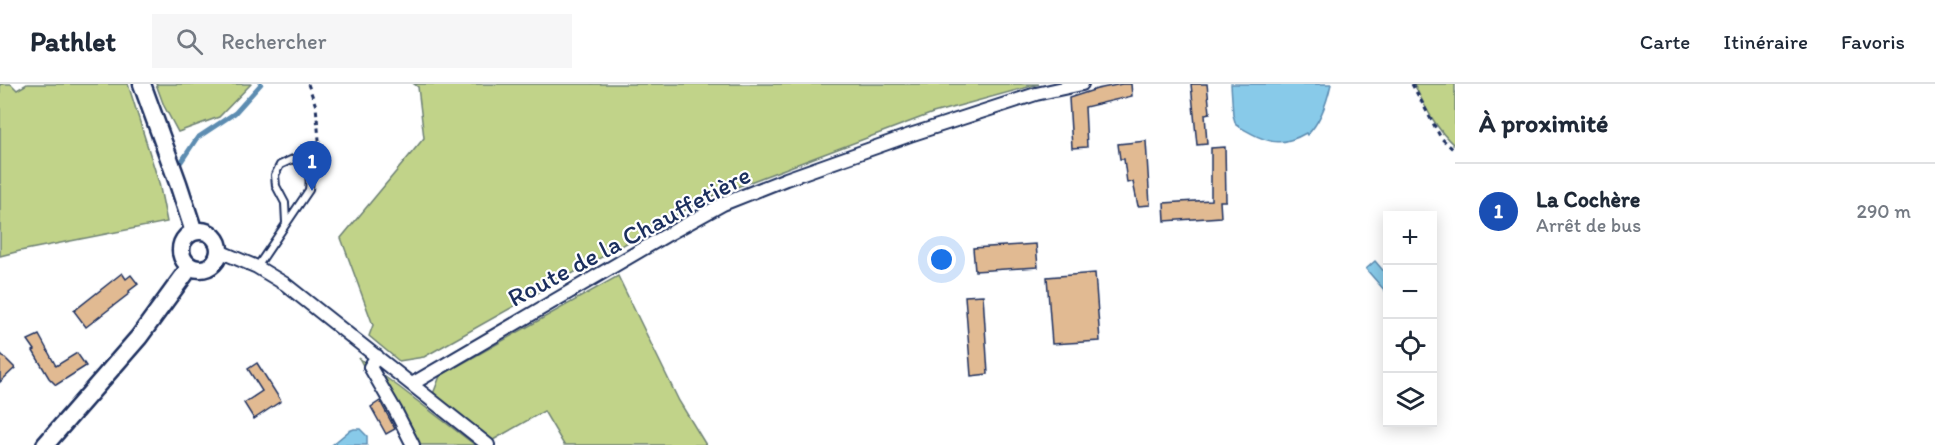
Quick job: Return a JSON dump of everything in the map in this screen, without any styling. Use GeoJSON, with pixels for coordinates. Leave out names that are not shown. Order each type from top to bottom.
{"type":"FeatureCollection","features":[{"type":"Feature","properties":{"kind":"main road"},"geometry":{"type":"LineString","coordinates":[[142,84],[194,232]]}},
{"type":"Feature","properties":{"kind":"main road"},"geometry":{"type":"LineString","coordinates":[[194,232],[211,235],[217,242],[219,251],[216,260],[209,267],[200,270],[190,267],[184,261],[181,253],[186,237],[194,232]]}},
{"type":"Feature","properties":{"kind":"main road"},"geometry":{"type":"LineString","coordinates":[[45,445],[139,336],[190,267]]}},
{"type":"Feature","properties":{"kind":"street","name":"Route de la Chauffetière"},"geometry":{"type":"LineString","coordinates":[[412,384],[723,204],[910,135],[1036,94],[1082,84]]}},
{"type":"Feature","properties":{"kind":"street"},"geometry":{"type":"LineString","coordinates":[[219,251],[257,267],[285,284],[488,445]]}},
{"type":"Feature","properties":{"kind":"street"},"geometry":{"type":"LineString","coordinates":[[377,356],[370,367],[412,445]]}},
{"type":"Feature","properties":{"kind":"lane"},"geometry":{"type":"LineString","coordinates":[[257,267],[309,190],[310,175],[307,167],[302,162],[293,159],[280,165],[275,175],[276,186],[285,203],[286,223]]}},
{"type":"Feature","properties":{"kind":"path"},"geometry":{"type":"LineString","coordinates":[[308,84],[316,106],[320,151],[318,171],[309,190]]}},
{"type":"Feature","properties":{"kind":"path"},"geometry":{"type":"LineString","coordinates":[[1412,84],[1441,138],[1455,151]]}},
{"type":"Feature","properties":{"kind":"green space"},"geometry":{"type":"Polygon","coordinates":[[[0,84],[11,84],[17,90],[27,84],[128,84],[159,183],[167,222],[0,256],[0,84]]]}},
{"type":"Feature","properties":{"kind":"green space"},"geometry":{"type":"Polygon","coordinates":[[[156,84],[251,84],[219,117],[178,132],[164,106],[156,84]]]}},
{"type":"Feature","properties":{"kind":"green space"},"geometry":{"type":"Polygon","coordinates":[[[414,84],[1039,84],[933,113],[705,199],[424,357],[399,361],[369,336],[373,325],[341,238],[424,138],[418,87],[414,84]]]}},
{"type":"Feature","properties":{"kind":"green space"},"geometry":{"type":"Polygon","coordinates":[[[1414,84],[1455,84],[1455,146],[1437,125],[1414,84]]]}},
{"type":"Feature","properties":{"kind":"green space"},"geometry":{"type":"Polygon","coordinates":[[[618,276],[679,401],[706,445],[564,445],[544,411],[493,440],[433,394],[440,376],[618,276]]]}},
{"type":"Feature","properties":{"kind":"green space"},"geometry":{"type":"Polygon","coordinates":[[[359,358],[399,387],[475,445],[406,445],[359,358]]]}},
{"type":"Feature","properties":{"kind":"water"},"geometry":{"type":"Polygon","coordinates":[[[1231,84],[1331,84],[1322,112],[1312,130],[1307,135],[1306,133],[1287,141],[1278,142],[1262,139],[1236,125],[1231,84]]]}},
{"type":"Feature","properties":{"kind":"water"},"geometry":{"type":"Polygon","coordinates":[[[1375,261],[1383,270],[1383,289],[1366,269],[1375,261]]]}},
{"type":"Feature","properties":{"kind":"water"},"geometry":{"type":"Polygon","coordinates":[[[360,429],[367,436],[367,445],[332,445],[349,431],[360,429]]]}},
{"type":"Feature","properties":{"kind":"building"},"geometry":{"type":"Polygon","coordinates":[[[1122,84],[1131,84],[1132,96],[1085,107],[1087,147],[1072,148],[1069,98],[1122,84]]]}},
{"type":"Feature","properties":{"kind":"building"},"geometry":{"type":"Polygon","coordinates":[[[1191,84],[1207,84],[1210,113],[1205,114],[1207,144],[1197,145],[1191,84]]]}},
{"type":"Feature","properties":{"kind":"building"},"geometry":{"type":"Polygon","coordinates":[[[1146,141],[1150,205],[1138,206],[1133,182],[1127,183],[1124,159],[1120,159],[1118,144],[1146,141]]]}},
{"type":"Feature","properties":{"kind":"building"},"geometry":{"type":"Polygon","coordinates":[[[1225,147],[1226,201],[1220,201],[1221,217],[1165,221],[1164,203],[1211,200],[1211,148],[1225,147]]]}},
{"type":"Feature","properties":{"kind":"building"},"geometry":{"type":"Polygon","coordinates":[[[1036,244],[1038,267],[975,271],[973,248],[1036,244]]]}},
{"type":"Feature","properties":{"kind":"building"},"geometry":{"type":"Polygon","coordinates":[[[122,273],[126,279],[131,275],[138,284],[129,291],[130,293],[86,327],[74,311],[122,273]]]}},
{"type":"Feature","properties":{"kind":"building"},"geometry":{"type":"Polygon","coordinates":[[[1095,273],[1100,341],[1052,344],[1047,277],[1095,273]]]}},
{"type":"Feature","properties":{"kind":"building"},"geometry":{"type":"Polygon","coordinates":[[[983,295],[988,374],[971,376],[965,296],[983,295]]]}},
{"type":"Feature","properties":{"kind":"building"},"geometry":{"type":"Polygon","coordinates":[[[39,335],[56,366],[77,353],[86,366],[56,385],[49,378],[28,340],[39,335]]]}},
{"type":"Feature","properties":{"kind":"building"},"geometry":{"type":"Polygon","coordinates":[[[0,353],[15,368],[0,382],[0,353]]]}},
{"type":"Feature","properties":{"kind":"building"},"geometry":{"type":"Polygon","coordinates":[[[257,363],[281,401],[254,419],[244,403],[262,391],[248,369],[257,363]]]}},
{"type":"Feature","properties":{"kind":"building"},"geometry":{"type":"Polygon","coordinates":[[[380,401],[395,429],[386,434],[371,407],[380,401]]]}},
{"type":"Feature","properties":{"kind":"waterway"},"geometry":{"type":"LineString","coordinates":[[181,162],[197,138],[235,113],[261,84]]}},
{"type":"Feature","properties":{"kind":"place","name":"La Cochère"},"geometry":{"type":"Point","coordinates":[312,191]}}]}
